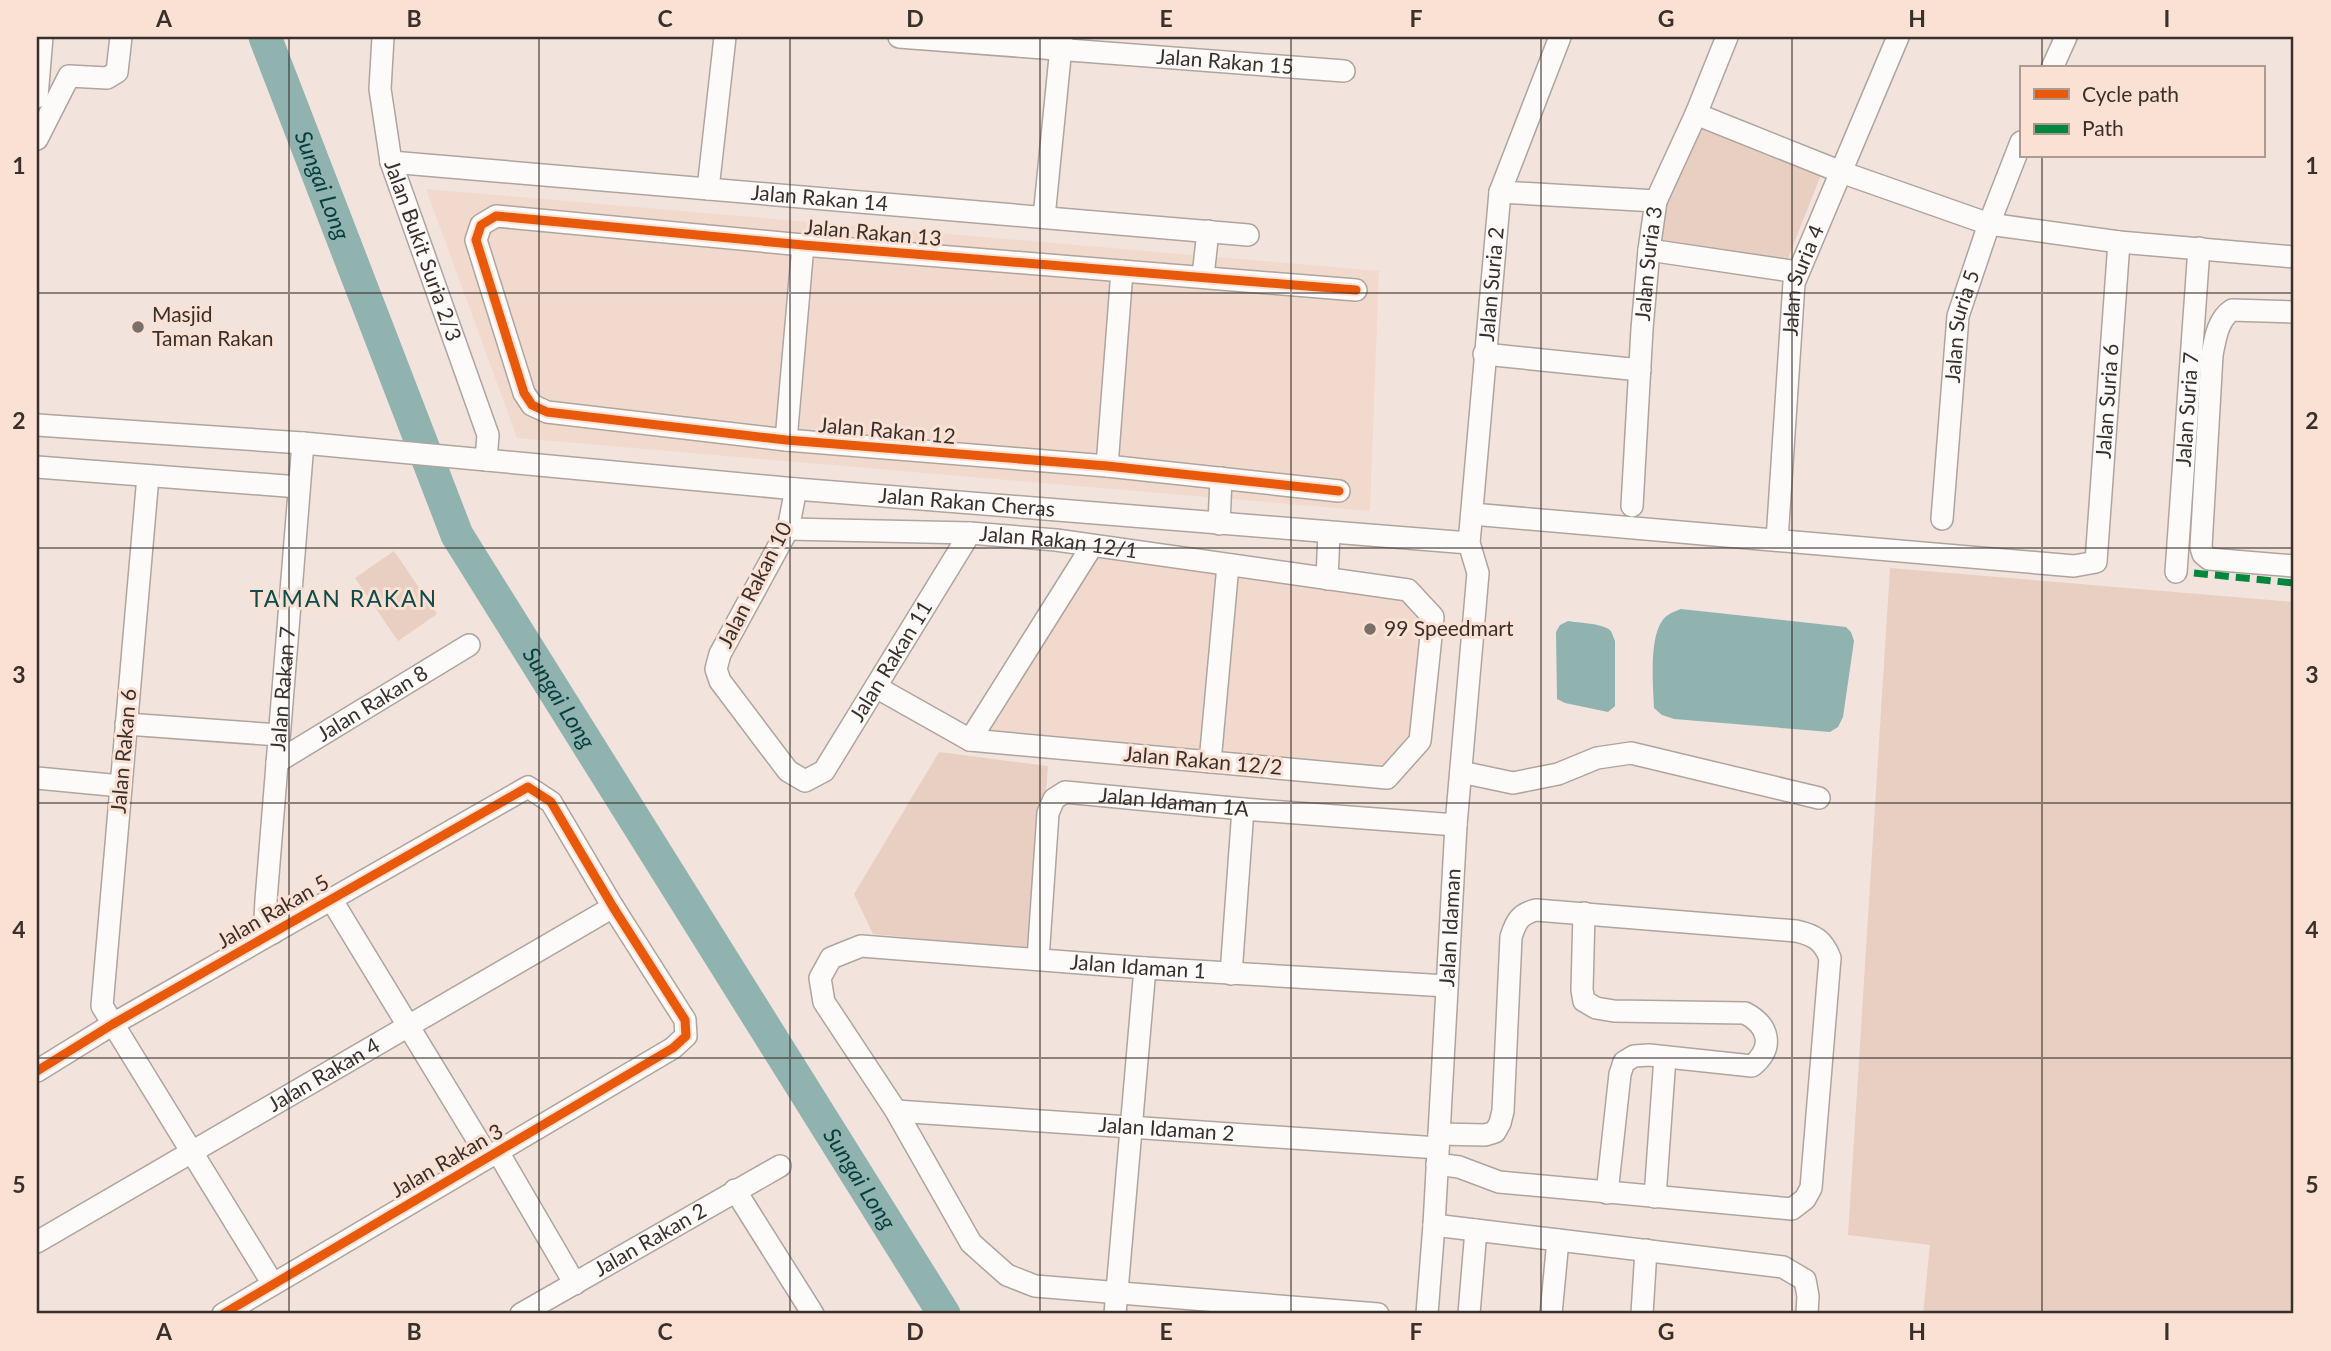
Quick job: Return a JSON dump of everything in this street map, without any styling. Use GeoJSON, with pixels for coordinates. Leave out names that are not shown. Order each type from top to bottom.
{"type":"FeatureCollection","features":[{"type":"Feature","properties":{"kind":"street"},"geometry":{"type":"LineString","coordinates":[[37,97],[42,37]]}},
{"type":"Feature","properties":{"kind":"street"},"geometry":{"type":"LineString","coordinates":[[37,139],[69,76],[107,78],[117,72],[121,37]]}},
{"type":"Feature","properties":{"kind":"street","name":"Jalan Bukit Suria 2/3"},"geometry":{"type":"LineString","coordinates":[[383,37],[380,89],[391,162],[488,436],[485,460]]}},
{"type":"Feature","properties":{"kind":"street"},"geometry":{"type":"LineString","coordinates":[[708,189],[725,37]]}},
{"type":"Feature","properties":{"kind":"street","name":"Jalan Rakan 15"},"geometry":{"type":"LineString","coordinates":[[899,37],[1061,43],[1344,71]]}},
{"type":"Feature","properties":{"kind":"street","name":"Jalan Suria 2"},"geometry":{"type":"LineString","coordinates":[[1469,543],[1500,192],[1560,37]]}},
{"type":"Feature","properties":{"kind":"street","name":"Jalan Suria 3"},"geometry":{"type":"LineString","coordinates":[[1632,506],[1649,250],[1656,201],[1696,114],[1727,37]]}},
{"type":"Feature","properties":{"kind":"street","name":"Jalan Suria 4"},"geometry":{"type":"LineString","coordinates":[[1777,540],[1794,283],[1898,37]]}},
{"type":"Feature","properties":{"kind":"street"},"geometry":{"type":"LineString","coordinates":[[2053,66],[2066,37]]}},
{"type":"Feature","properties":{"kind":"street"},"geometry":{"type":"LineString","coordinates":[[1044,217],[1061,43]]}},
{"type":"Feature","properties":{"kind":"street"},"geometry":{"type":"LineString","coordinates":[[1696,114],[1841,172],[1989,224],[2119,242],[2294,257]]}},
{"type":"Feature","properties":{"kind":"street","name":"Jalan Suria 5"},"geometry":{"type":"LineString","coordinates":[[1942,519],[1958,316],[1989,224],[2020,145]]}},
{"type":"Feature","properties":{"kind":"street","name":"Jalan Rakan 14"},"geometry":{"type":"LineString","coordinates":[[391,162],[1248,235]]}},
{"type":"Feature","properties":{"kind":"street"},"geometry":{"type":"LineString","coordinates":[[1500,192],[1656,201]]}},
{"type":"Feature","properties":{"kind":"street","name":"Jalan Rakan 13"},"geometry":{"type":"LineString","coordinates":[[499,312],[477,240],[481,225],[496,216],[803,245],[1356,290]]}},
{"type":"Feature","properties":{"kind":"street"},"geometry":{"type":"LineString","coordinates":[[1203,276],[1208,231]]}},
{"type":"Feature","properties":{"kind":"street","name":"Jalan Suria 6"},"geometry":{"type":"LineString","coordinates":[[1777,540],[2074,566],[2096,562],[2119,242]]}},
{"type":"Feature","properties":{"kind":"street"},"geometry":{"type":"LineString","coordinates":[[786,440],[803,245]]}},
{"type":"Feature","properties":{"kind":"street","name":"Jalan Suria 7"},"geometry":{"type":"LineString","coordinates":[[2176,572],[2199,248]]}},
{"type":"Feature","properties":{"kind":"street"},"geometry":{"type":"LineString","coordinates":[[1649,250],[1798,272]]}},
{"type":"Feature","properties":{"kind":"street"},"geometry":{"type":"LineString","coordinates":[[1107,466],[1122,271]]}},
{"type":"Feature","properties":{"kind":"street"},"geometry":{"type":"LineString","coordinates":[[2294,312],[2232,310],[2227,313],[2218,328],[2212,355],[2201,547],[2203,554],[2209,559],[2294,566]]}},
{"type":"Feature","properties":{"kind":"street","name":"Jalan Rakan 12"},"geometry":{"type":"LineString","coordinates":[[499,312],[524,393],[532,405],[547,412],[786,440],[1107,466],[1339,491]]}},
{"type":"Feature","properties":{"kind":"street"},"geometry":{"type":"LineString","coordinates":[[1484,354],[1640,370]]}},
{"type":"Feature","properties":{"kind":"street","name":"Jalan Rakan Cheras"},"geometry":{"type":"LineString","coordinates":[[37,425],[303,443],[796,489],[1469,543]]}},
{"type":"Feature","properties":{"kind":"street","name":"Jalan Rakan 7"},"geometry":{"type":"LineString","coordinates":[[273,933],[265,919],[303,443]]}},
{"type":"Feature","properties":{"kind":"street"},"geometry":{"type":"LineString","coordinates":[[37,467],[299,487]]}},
{"type":"Feature","properties":{"kind":"street","name":"Jalan Rakan 6"},"geometry":{"type":"LineString","coordinates":[[148,476],[102,1006],[273,1284]]}},
{"type":"Feature","properties":{"kind":"street"},"geometry":{"type":"LineString","coordinates":[[1219,524],[1221,478]]}},
{"type":"Feature","properties":{"kind":"street","name":"Jalan Rakan 10"},"geometry":{"type":"LineString","coordinates":[[796,489],[788,529],[720,653],[716,668],[720,681],[788,771],[805,781]]}},
{"type":"Feature","properties":{"kind":"street"},"geometry":{"type":"LineString","coordinates":[[1472,514],[1777,540]]}},
{"type":"Feature","properties":{"kind":"street"},"geometry":{"type":"LineString","coordinates":[[1182,558],[1184,521]]}},
{"type":"Feature","properties":{"kind":"street","name":"Jalan Rakan 12/1"},"geometry":{"type":"LineString","coordinates":[[788,529],[970,533],[1056,540],[1408,590],[1433,617],[1420,741]]}},
{"type":"Feature","properties":{"kind":"street","name":"Jalan Rakan 11"},"geometry":{"type":"LineString","coordinates":[[805,781],[824,771],[970,533]]}},
{"type":"Feature","properties":{"kind":"street"},"geometry":{"type":"LineString","coordinates":[[1327,579],[1329,533]]}},
{"type":"Feature","properties":{"kind":"street","name":"Jalan Idaman"},"geometry":{"type":"LineString","coordinates":[[1427,1314],[1456,825],[1478,573],[1469,543]]}},
{"type":"Feature","properties":{"kind":"street"},"geometry":{"type":"LineString","coordinates":[[876,687],[970,740],[1092,546]]}},
{"type":"Feature","properties":{"kind":"street"},"geometry":{"type":"LineString","coordinates":[[1210,762],[1228,565]]}},
{"type":"Feature","properties":{"kind":"street","name":"Jalan Rakan 8"},"geometry":{"type":"LineString","coordinates":[[277,762],[469,645]]}},
{"type":"Feature","properties":{"kind":"street"},"geometry":{"type":"LineString","coordinates":[[126,724],[279,735]]}},
{"type":"Feature","properties":{"kind":"street","name":"Jalan Rakan 12/2"},"geometry":{"type":"LineString","coordinates":[[970,740],[1387,779],[1420,741]]}},
{"type":"Feature","properties":{"kind":"street"},"geometry":{"type":"LineString","coordinates":[[1461,772],[1513,783],[1558,774],[1597,758],[1631,753],[1819,798]]}},
{"type":"Feature","properties":{"kind":"street"},"geometry":{"type":"LineString","coordinates":[[37,778],[121,786]]}},
{"type":"Feature","properties":{"kind":"street","name":"Jalan Rakan 5"},"geometry":{"type":"LineString","coordinates":[[37,1072],[113,1024],[528,787],[551,802],[613,906]]}},
{"type":"Feature","properties":{"kind":"street","name":"Jalan Idaman 1A"},"geometry":{"type":"LineString","coordinates":[[1038,959],[1048,813],[1054,799],[1065,792],[1456,825]]}},
{"type":"Feature","properties":{"kind":"street"},"geometry":{"type":"LineString","coordinates":[[1231,974],[1243,809]]}},
{"type":"Feature","properties":{"kind":"street"},"geometry":{"type":"LineString","coordinates":[[331,899],[408,1026],[575,1284]]}},
{"type":"Feature","properties":{"kind":"street","name":"Jalan Rakan 4"},"geometry":{"type":"LineString","coordinates":[[37,1242],[613,906]]}},
{"type":"Feature","properties":{"kind":"street","name":"Jalan Rakan 3"},"geometry":{"type":"LineString","coordinates":[[223,1314],[256,1306],[273,1284],[673,1048],[686,1035],[685,1020],[613,906]]}},
{"type":"Feature","properties":{"kind":"street"},"geometry":{"type":"LineString","coordinates":[[1536,910],[1584,913],[1796,931],[1812,934],[1824,944],[1830,958],[1811,1188],[1805,1199],[1792,1209],[1499,1182],[1460,1167],[1438,1149],[1495,1132],[1500,1123],[1503,1111],[1511,937],[1516,922],[1524,913],[1536,910]]}},
{"type":"Feature","properties":{"kind":"street"},"geometry":{"type":"LineString","coordinates":[[1584,913],[1584,1001],[1614,1011],[1745,1013],[1763,1027],[1766,1050],[1752,1066],[1634,1056],[1624,1062],[1620,1074],[1607,1193]]}},
{"type":"Feature","properties":{"kind":"street","name":"Jalan Idaman 1"},"geometry":{"type":"LineString","coordinates":[[896,1111],[824,1002],[820,978],[831,958],[861,946],[1231,974],[1447,986]]}},
{"type":"Feature","properties":{"kind":"street"},"geometry":{"type":"LineString","coordinates":[[1116,1304],[1146,968]]}},
{"type":"Feature","properties":{"kind":"street"},"geometry":{"type":"LineString","coordinates":[[1655,1197],[1665,1057]]}},
{"type":"Feature","properties":{"kind":"street"},"geometry":{"type":"LineString","coordinates":[[896,1111],[971,1243],[1007,1275],[1035,1286],[1116,1304],[1378,1314]]}},
{"type":"Feature","properties":{"kind":"street","name":"Jalan Idaman 2"},"geometry":{"type":"LineString","coordinates":[[896,1111],[1438,1149]]}},
{"type":"Feature","properties":{"kind":"street","name":"Jalan Rakan 2"},"geometry":{"type":"LineString","coordinates":[[521,1314],[780,1166]]}},
{"type":"Feature","properties":{"kind":"street"},"geometry":{"type":"LineString","coordinates":[[735,1190],[813,1314]]}},
{"type":"Feature","properties":{"kind":"street"},"geometry":{"type":"LineString","coordinates":[[1434,1225],[1783,1267],[1805,1280],[1807,1314]]}},
{"type":"Feature","properties":{"kind":"street"},"geometry":{"type":"LineString","coordinates":[[1469,1314],[1476,1230]]}},
{"type":"Feature","properties":{"kind":"street"},"geometry":{"type":"LineString","coordinates":[[1551,1314],[1558,1240]]}},
{"type":"Feature","properties":{"kind":"street"},"geometry":{"type":"LineString","coordinates":[[1642,1314],[1646,1250]]}},
{"type":"Feature","properties":{"kind":"shaded area"},"geometry":{"type":"Polygon","coordinates":[[[1703,123],[1821,175],[1787,261],[1661,247],[1665,207],[1703,123]]]}},
{"type":"Feature","properties":{"kind":"shaded area"},"geometry":{"type":"Polygon","coordinates":[[[426,189],[1379,271],[1370,511],[517,438],[426,189]]]}},
{"type":"Feature","properties":{"kind":"shaded area"},"geometry":{"type":"Polygon","coordinates":[[[394,551],[437,614],[398,641],[355,578],[394,551]]]}},
{"type":"Feature","properties":{"kind":"shaded area"},"geometry":{"type":"Polygon","coordinates":[[[1099,555],[1404,597],[1429,623],[1415,739],[1383,775],[984,735],[1099,555]]]}},
{"type":"Feature","properties":{"kind":"shaded area"},"geometry":{"type":"Polygon","coordinates":[[[1890,568],[2294,602],[2294,1314],[1923,1314],[1930,1245],[1848,1235],[1890,568]]]}},
{"type":"Feature","properties":{"kind":"shaded area"},"geometry":{"type":"Polygon","coordinates":[[[939,752],[1048,766],[1034,949],[873,934],[854,894],[939,752]]]}},
{"type":"Feature","properties":{"kind":"water"},"geometry":{"type":"Polygon","coordinates":[[[1681,609],[1846,627],[1854,641],[1843,717],[1838,727],[1830,732],[1674,719],[1662,715],[1654,708],[1655,639],[1664,619],[1681,609]]]}},
{"type":"Feature","properties":{"kind":"water"},"geometry":{"type":"Polygon","coordinates":[[[1568,621],[1601,626],[1612,634],[1615,641],[1615,706],[1608,712],[1557,699],[1556,632],[1560,625],[1568,621]]]}},
{"type":"Feature","properties":{"kind":"waterway","name":"Sungai Long"},"geometry":{"type":"LineString","coordinates":[[265,37],[457,535],[944,1314]]}},
{"type":"Feature","properties":{"kind":"marked path"},"geometry":{"type":"LineString","coordinates":[[2194,573],[2294,583]]}},
{"type":"Feature","properties":{"kind":"cycle path"},"geometry":{"type":"LineString","coordinates":[[1339,491],[1107,466],[786,440],[547,412],[532,405],[524,393],[476,240],[481,225],[496,216],[803,245],[1356,290]]}},
{"type":"Feature","properties":{"kind":"cycle path"},"geometry":{"type":"LineString","coordinates":[[37,1071],[113,1024],[528,787],[551,802],[613,907],[685,1020],[686,1036],[673,1048],[223,1314]]}},
{"type":"Feature","properties":{"kind":"place","name":"Masjid Taman Rakan"},"geometry":{"type":"Point","coordinates":[138,327]}},
{"type":"Feature","properties":{"kind":"place","name":"99 Speedmart"},"geometry":{"type":"Point","coordinates":[1370,629]}},
{"type":"Feature","properties":{"kind":"district","name":"TAMAN RAKAN"},"geometry":{"type":"Point","coordinates":[344,599]}}]}
